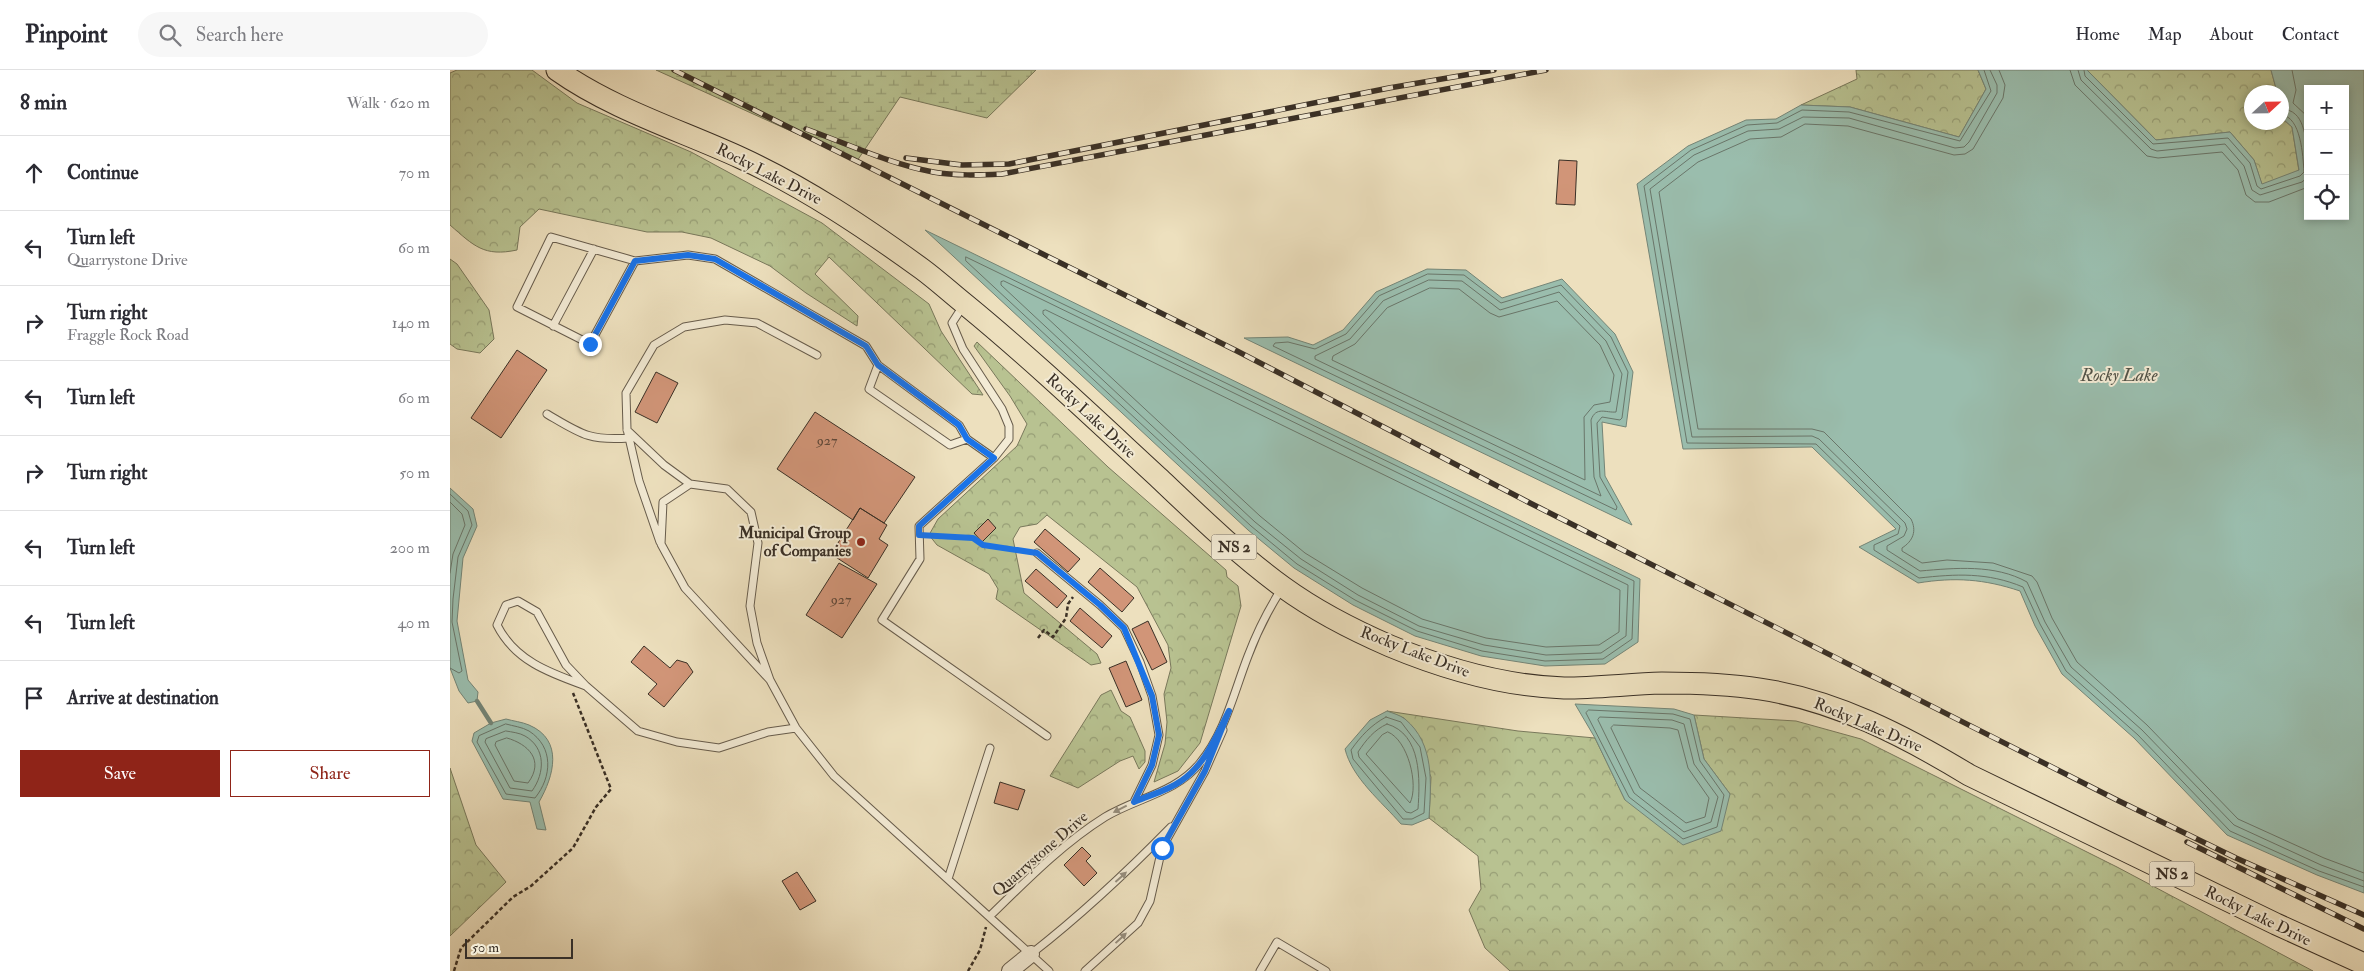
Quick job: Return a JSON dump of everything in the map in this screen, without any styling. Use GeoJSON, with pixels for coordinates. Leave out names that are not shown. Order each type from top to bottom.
{"type":"FeatureCollection","features":[{"type":"Feature","properties":{"kind":"main road","name":"Rocky Lake Drive"},"geometry":{"type":"LineString","coordinates":[[557,70],[618,104],[743,159],[804,190],[865,228],[928,273],[1007,338],[1193,511],[1283,587],[1324,613],[1370,637],[1402,651],[1478,676],[1536,686],[1566,688],[1666,683],[1754,688],[1810,699],[1853,714],[1915,744],[1978,779],[2276,924],[2364,964]]}},
{"type":"Feature","properties":{"kind":"street"},"geometry":{"type":"LineString","coordinates":[[1010,971],[1031,954]]}},
{"type":"Feature","properties":{"kind":"lane"},"geometry":{"type":"LineString","coordinates":[[635,261],[590,344],[517,307],[551,237],[635,261],[688,255],[715,259],[866,346],[878,365],[959,425],[967,439],[994,458]]}},
{"type":"Feature","properties":{"kind":"lane"},"geometry":{"type":"LineString","coordinates":[[553,326],[594,249]]}},
{"type":"Feature","properties":{"kind":"lane"},"geometry":{"type":"LineString","coordinates":[[964,304],[952,323],[963,348],[1002,409],[1010,426],[1009,439],[994,458],[919,526],[920,559],[882,620],[1047,736]]}},
{"type":"Feature","properties":{"kind":"lane"},"geometry":{"type":"LineString","coordinates":[[770,680],[685,588],[661,544],[639,481],[629,438],[626,393],[654,345],[684,327],[724,320],[757,323],[817,355]]}},
{"type":"Feature","properties":{"kind":"lane"},"geometry":{"type":"LineString","coordinates":[[878,365],[869,389],[950,445],[967,439]]}},
{"type":"Feature","properties":{"kind":"lane"},"geometry":{"type":"LineString","coordinates":[[547,414],[584,436],[607,440],[629,438]]}},
{"type":"Feature","properties":{"kind":"lane"},"geometry":{"type":"LineString","coordinates":[[627,429],[664,466],[690,484],[727,489],[751,512],[758,543],[750,606],[757,643],[770,680],[796,728],[834,776],[1049,971]]}},
{"type":"Feature","properties":{"kind":"lane"},"geometry":{"type":"LineString","coordinates":[[661,544],[664,502],[690,484]]}},
{"type":"Feature","properties":{"kind":"lane"},"geometry":{"type":"LineString","coordinates":[[1037,553],[1100,605],[1124,628],[1152,696],[1159,735],[1152,765],[1134,802]]}},
{"type":"Feature","properties":{"kind":"lane","name":"Quarrystone Drive"},"geometry":{"type":"LineString","coordinates":[[990,916],[1079,835],[1106,816],[1169,788],[1192,773],[1202,762],[1229,711],[1248,656],[1266,614],[1283,587]]}},
{"type":"Feature","properties":{"kind":"lane"},"geometry":{"type":"LineString","coordinates":[[586,686],[568,680],[524,658],[505,641],[497,625],[506,605],[518,602],[537,612],[566,665],[586,686],[638,730],[676,742],[719,748],[768,732],[796,728]]}},
{"type":"Feature","properties":{"kind":"lane"},"geometry":{"type":"LineString","coordinates":[[1085,971],[1138,923],[1150,901],[1162,848],[1205,771],[1229,711]]}},
{"type":"Feature","properties":{"kind":"lane"},"geometry":{"type":"LineString","coordinates":[[948,879],[990,748]]}},
{"type":"Feature","properties":{"kind":"lane"},"geometry":{"type":"LineString","coordinates":[[1031,954],[1065,928],[1176,822]]}},
{"type":"Feature","properties":{"kind":"lane"},"geometry":{"type":"LineString","coordinates":[[1260,971],[1277,942],[1326,971]]}},
{"type":"Feature","properties":{"kind":"path"},"geometry":{"type":"LineString","coordinates":[[919,535],[973,538],[983,545],[1037,553]]}},
{"type":"Feature","properties":{"kind":"path"},"geometry":{"type":"LineString","coordinates":[[1038,638],[1044,630],[1053,637],[1066,618],[1068,604],[1079,589]]}},
{"type":"Feature","properties":{"kind":"path"},"geometry":{"type":"LineString","coordinates":[[454,971],[461,948],[512,897],[531,886],[573,848],[596,807],[611,789],[568,680]]}},
{"type":"Feature","properties":{"kind":"path"},"geometry":{"type":"LineString","coordinates":[[968,971],[980,950],[990,916]]}},
{"type":"Feature","properties":{"kind":"green space"},"geometry":{"type":"Polygon","coordinates":[[[457,70],[532,70],[577,103],[691,152],[822,223],[929,304],[941,331],[983,395],[972,394],[829,257],[815,274],[858,316],[857,326],[806,293],[770,266],[711,238],[682,232],[647,232],[539,209],[520,227],[517,250],[506,252],[488,251],[473,244],[450,225],[450,73],[457,70]]]}},
{"type":"Feature","properties":{"kind":"green space"},"geometry":{"type":"Polygon","coordinates":[[[656,70],[1036,70],[987,118],[900,97],[857,161],[656,70]]]}},
{"type":"Feature","properties":{"kind":"green space"},"geometry":{"type":"Polygon","coordinates":[[[1856,70],[1978,70],[1986,89],[1959,137],[1850,107],[1801,105],[1857,79],[1856,70]]]}},
{"type":"Feature","properties":{"kind":"green space"},"geometry":{"type":"Polygon","coordinates":[[[2087,70],[2271,70],[2275,85],[2244,85],[2244,130],[2289,130],[2289,124],[2292,127],[2299,171],[2262,185],[2254,160],[2230,132],[2156,140],[2087,70]]]}},
{"type":"Feature","properties":{"kind":"green space"},"geometry":{"type":"Polygon","coordinates":[[[450,259],[457,264],[489,310],[494,339],[480,353],[457,349],[450,344],[450,259]]]}},
{"type":"Feature","properties":{"kind":"green space"},"geometry":{"type":"Polygon","coordinates":[[[977,342],[1108,467],[1226,570],[1227,577],[1238,586],[1241,606],[1200,743],[1178,771],[1154,782],[1165,744],[1167,722],[1164,694],[1171,668],[1168,645],[1137,587],[1047,515],[1037,524],[1020,527],[1013,539],[1024,593],[1097,654],[1101,663],[1091,665],[996,599],[998,589],[989,574],[937,545],[929,535],[938,519],[1017,446],[1027,424],[1010,396],[974,346],[977,342]]]}},
{"type":"Feature","properties":{"kind":"green space"},"geometry":{"type":"Polygon","coordinates":[[[1111,690],[1121,711],[1130,717],[1145,751],[1145,762],[1139,769],[1133,756],[1120,761],[1078,788],[1050,776],[1101,695],[1111,690]]]}},
{"type":"Feature","properties":{"kind":"green space"},"geometry":{"type":"Polygon","coordinates":[[[1387,711],[1518,731],[1595,738],[1625,800],[1730,794],[1704,759],[1694,715],[1796,721],[1861,739],[2117,867],[2313,971],[1510,971],[1485,948],[1469,910],[1481,889],[1478,856],[1429,818],[1431,777],[1404,718],[1387,711]]]}},
{"type":"Feature","properties":{"kind":"green space"},"geometry":{"type":"Polygon","coordinates":[[[450,768],[476,845],[506,882],[450,936],[450,768]]]}},
{"type":"Feature","properties":{"kind":"water","name":"Rocky Lake"},"geometry":{"type":"Polygon","coordinates":[[[1978,70],[2087,70],[2156,140],[2230,132],[2254,160],[2262,184],[2299,170],[2292,127],[2289,124],[2289,85],[2275,85],[2271,70],[2364,70],[2364,893],[2317,875],[2227,835],[2134,738],[2062,674],[2035,626],[2020,591],[1969,580],[1918,583],[1859,547],[1896,529],[1812,447],[1683,449],[1637,184],[1688,146],[1746,120],[1776,119],[1801,105],[1850,107],[1959,137],[1986,89],[1978,70]]]}},
{"type":"Feature","properties":{"kind":"water"},"geometry":{"type":"Polygon","coordinates":[[[925,230],[1640,579],[1638,642],[1605,664],[1545,666],[1481,656],[1415,636],[1353,605],[1294,568],[1248,530],[925,230]]]}},
{"type":"Feature","properties":{"kind":"water"},"geometry":{"type":"Polygon","coordinates":[[[1427,269],[1466,270],[1502,298],[1562,279],[1615,334],[1633,372],[1626,427],[1602,422],[1605,476],[1632,525],[1244,338],[1288,337],[1313,345],[1343,330],[1376,292],[1427,269]]]}},
{"type":"Feature","properties":{"kind":"water"},"geometry":{"type":"Polygon","coordinates":[[[450,488],[473,509],[477,526],[463,558],[457,621],[468,680],[478,692],[477,701],[468,703],[459,691],[450,668],[450,488]]]}},
{"type":"Feature","properties":{"kind":"water"},"geometry":{"type":"Polygon","coordinates":[[[1575,704],[1674,709],[1694,715],[1704,759],[1730,794],[1721,831],[1683,845],[1625,800],[1595,738],[1575,704]]]}},
{"type":"Feature","properties":{"kind":"water"},"geometry":{"type":"Polygon","coordinates":[[[1387,711],[1405,719],[1415,729],[1422,740],[1429,765],[1429,818],[1412,825],[1401,824],[1361,780],[1354,770],[1345,749],[1370,720],[1387,711]]]}},
{"type":"Feature","properties":{"kind":"water"},"geometry":{"type":"Polygon","coordinates":[[[506,719],[529,725],[540,732],[552,749],[552,770],[539,802],[546,830],[537,829],[530,802],[503,799],[472,741],[474,733],[491,723],[506,719]]]}},
{"type":"Feature","properties":{"kind":"building"},"geometry":{"type":"Polygon","coordinates":[[[1559,160],[1577,161],[1575,205],[1556,204],[1559,160]]]}},
{"type":"Feature","properties":{"kind":"building"},"geometry":{"type":"Polygon","coordinates":[[[517,350],[547,370],[501,438],[471,418],[517,350]]]}},
{"type":"Feature","properties":{"kind":"building"},"geometry":{"type":"Polygon","coordinates":[[[656,372],[678,383],[657,423],[635,412],[656,372]]]}},
{"type":"Feature","properties":{"kind":"building"},"geometry":{"type":"Polygon","coordinates":[[[815,412],[915,477],[884,523],[860,508],[853,520],[777,469],[815,412]]]}},
{"type":"Feature","properties":{"kind":"building","name":"Municipal Group of Companies"},"geometry":{"type":"Polygon","coordinates":[[[860,508],[887,525],[879,539],[888,545],[868,578],[831,554],[860,508]]]}},
{"type":"Feature","properties":{"kind":"building"},"geometry":{"type":"Polygon","coordinates":[[[988,519],[996,528],[982,542],[974,533],[988,519]]]}},
{"type":"Feature","properties":{"kind":"building"},"geometry":{"type":"Polygon","coordinates":[[[1045,529],[1080,559],[1068,572],[1034,542],[1045,529]]]}},
{"type":"Feature","properties":{"kind":"building"},"geometry":{"type":"Polygon","coordinates":[[[839,563],[877,584],[842,638],[806,615],[839,563]]]}},
{"type":"Feature","properties":{"kind":"building"},"geometry":{"type":"Polygon","coordinates":[[[1100,568],[1134,598],[1122,612],[1088,582],[1100,568]]]}},
{"type":"Feature","properties":{"kind":"building"},"geometry":{"type":"Polygon","coordinates":[[[1036,569],[1067,596],[1057,608],[1025,581],[1036,569]]]}},
{"type":"Feature","properties":{"kind":"building"},"geometry":{"type":"Polygon","coordinates":[[[1080,608],[1112,636],[1102,648],[1070,621],[1080,608]]]}},
{"type":"Feature","properties":{"kind":"building"},"geometry":{"type":"Polygon","coordinates":[[[1148,621],[1167,662],[1152,670],[1132,629],[1148,621]]]}},
{"type":"Feature","properties":{"kind":"building"},"geometry":{"type":"Polygon","coordinates":[[[644,646],[670,668],[677,660],[687,663],[693,672],[664,707],[648,694],[657,684],[631,662],[644,646]]]}},
{"type":"Feature","properties":{"kind":"building"},"geometry":{"type":"Polygon","coordinates":[[[1126,661],[1142,700],[1126,707],[1109,668],[1126,661]]]}},
{"type":"Feature","properties":{"kind":"building"},"geometry":{"type":"Polygon","coordinates":[[[1000,782],[1025,790],[1018,810],[994,803],[1000,782]]]}},
{"type":"Feature","properties":{"kind":"building"},"geometry":{"type":"Polygon","coordinates":[[[1082,847],[1091,856],[1086,861],[1097,873],[1084,886],[1064,865],[1082,847]]]}},
{"type":"Feature","properties":{"kind":"building"},"geometry":{"type":"Polygon","coordinates":[[[797,872],[816,901],[800,910],[782,881],[797,872]]]}},
{"type":"Feature","properties":{"kind":"waterway"},"geometry":{"type":"LineString","coordinates":[[477,701],[491,723]]}},
{"type":"Feature","properties":{"kind":"railway"},"geometry":{"type":"LineString","coordinates":[[674,70],[1237,351],[1530,503],[2119,801],[2236,858],[2364,915]]}},
{"type":"Feature","properties":{"kind":"railway"},"geometry":{"type":"LineString","coordinates":[[906,158],[962,165],[1009,164],[1389,88],[1494,70]]}},
{"type":"Feature","properties":{"kind":"railway"},"geometry":{"type":"LineString","coordinates":[[806,129],[885,159],[933,172],[976,175],[1002,174],[1546,70]]}},
{"type":"Feature","properties":{"kind":"railway"},"geometry":{"type":"LineString","coordinates":[[2187,842],[2364,929]]}},
{"type":"Feature","properties":{"kind":"place","name":"Municipal Group of Companies"},"geometry":{"type":"Point","coordinates":[861,542]}},
{"type":"Feature","properties":{"kind":"route"},"geometry":{"type":"LineString","coordinates":[[590,344],[635,261],[688,255],[715,259],[866,346],[878,365],[959,425],[967,439],[994,458],[919,526],[919,535],[973,538],[983,545],[1037,553],[1100,605],[1124,628],[1140,662],[1152,696],[1159,735],[1152,765],[1134,802],[1181,782],[1192,773],[1202,762],[1229,711],[1220,738],[1205,771],[1162,848]]}}]}
